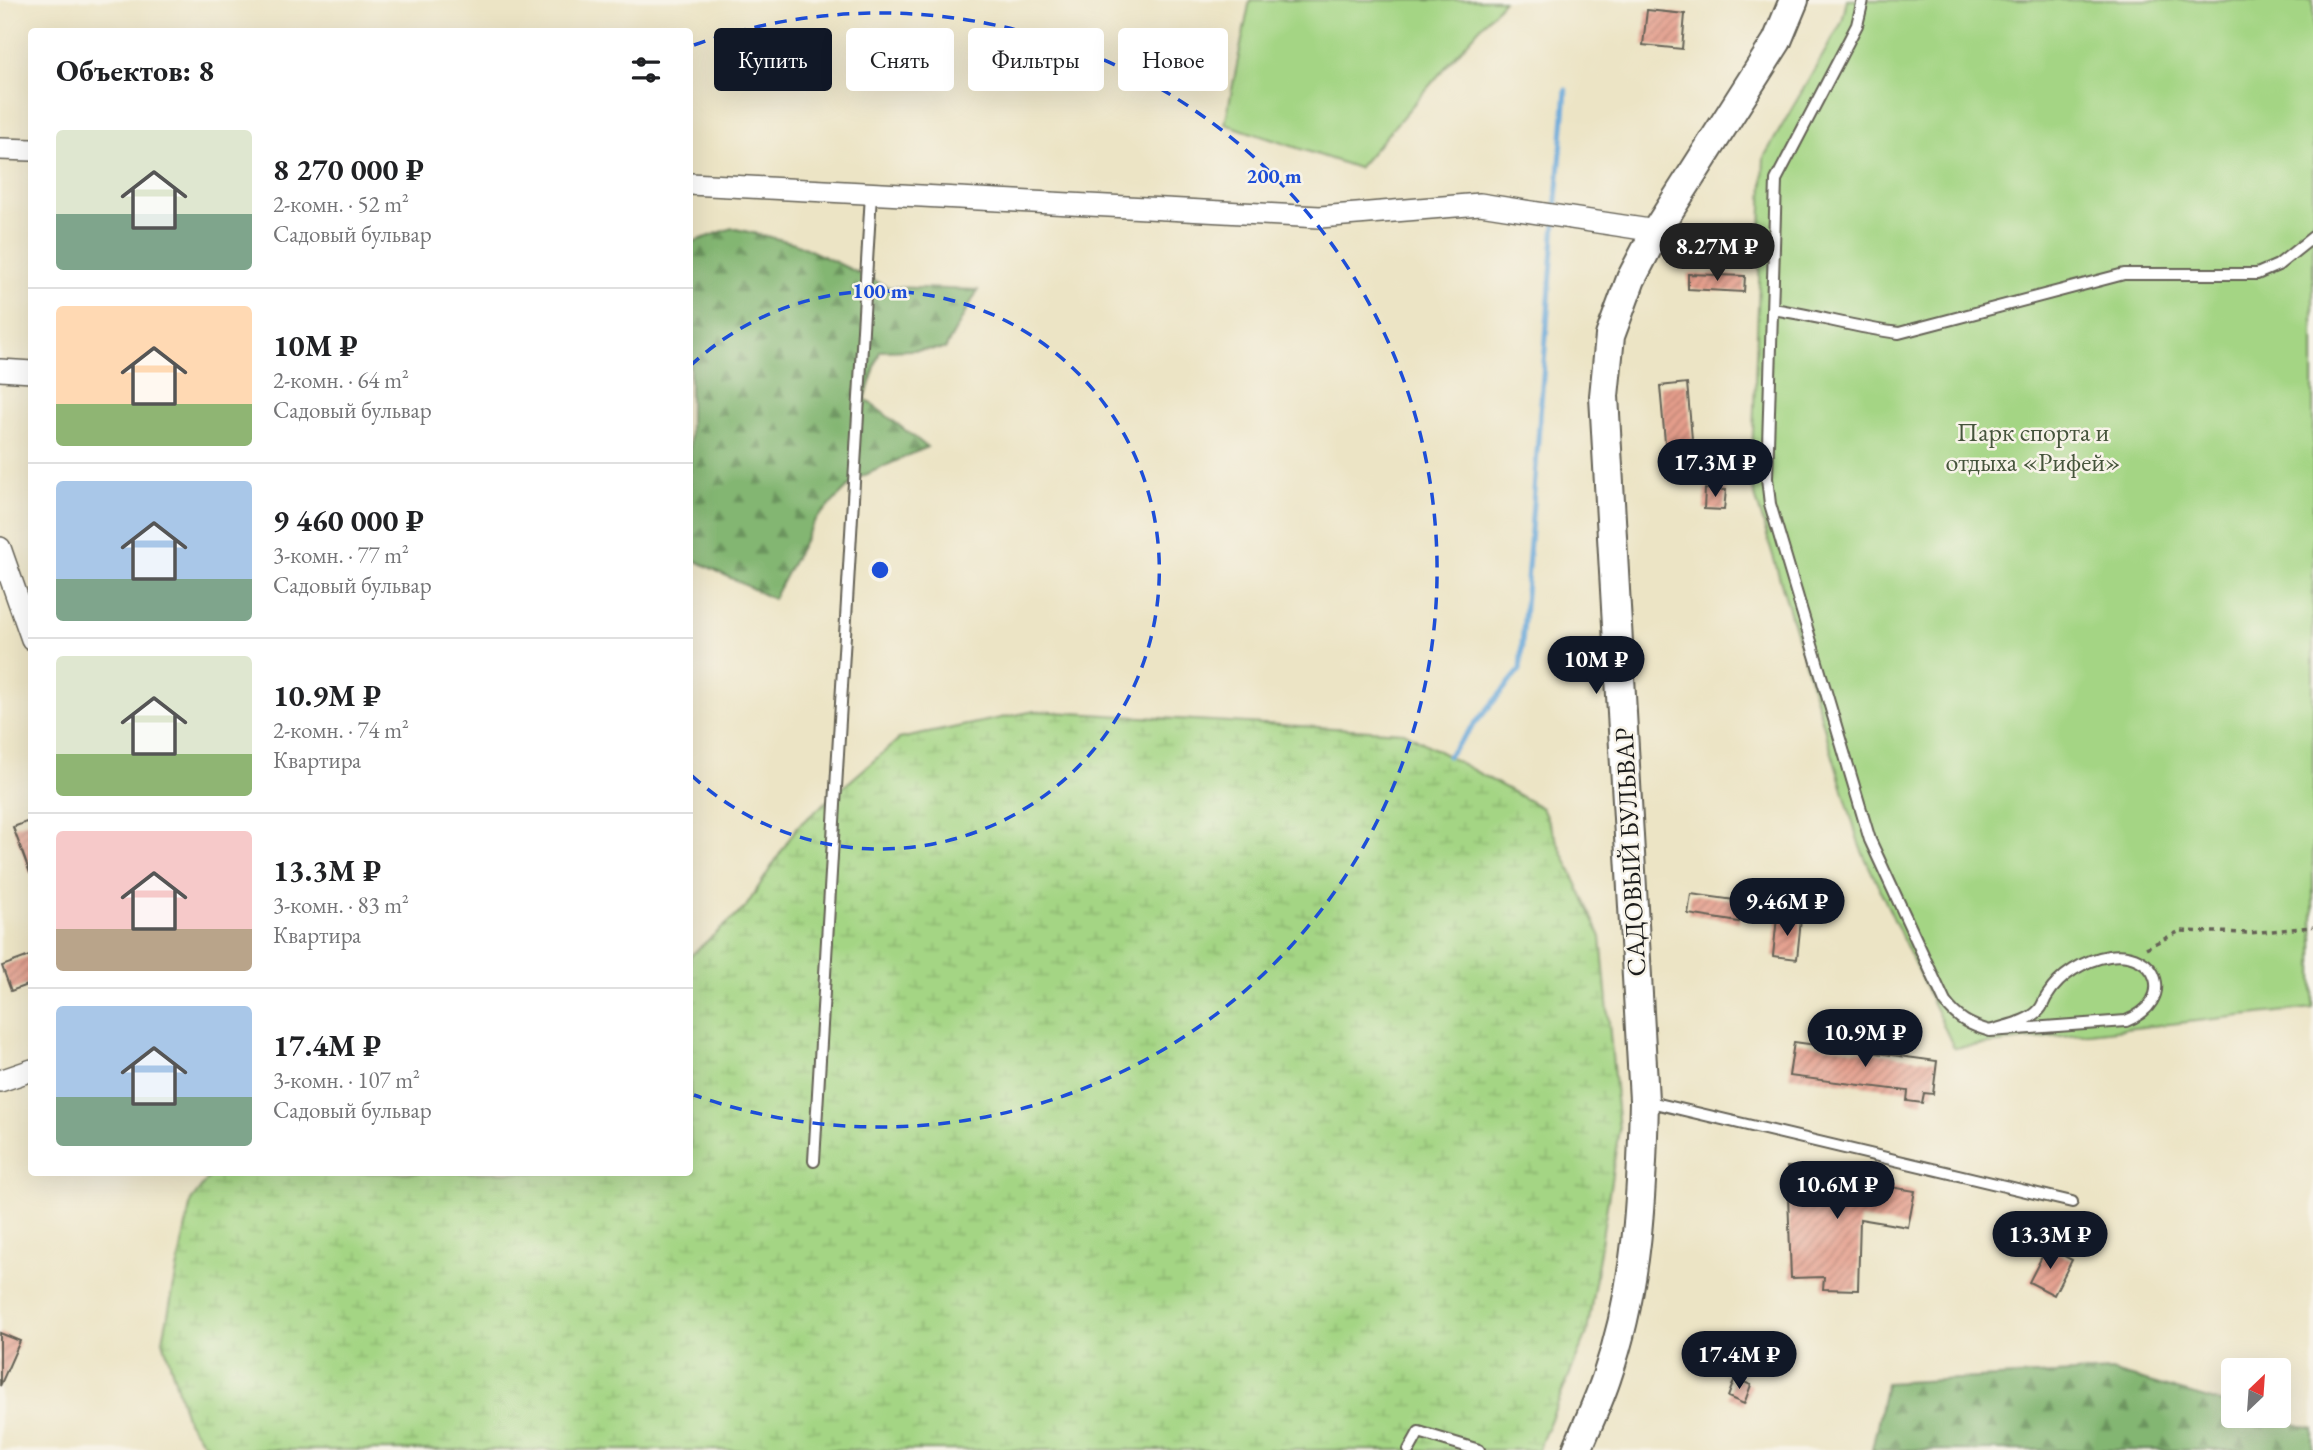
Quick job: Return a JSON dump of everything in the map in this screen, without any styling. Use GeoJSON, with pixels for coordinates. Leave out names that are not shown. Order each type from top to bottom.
{"type":"FeatureCollection","features":[{"type":"Feature","properties":{"kind":"street","name":"САДОВЫЙ БУЛЬВАР"},"geometry":{"type":"LineString","coordinates":[[1577,1450],[1608,1374],[1632,1275],[1642,1189],[1644,1100],[1604,396],[1609,337],[1631,279],[1656,231],[1777,41],[1794,0]]}},
{"type":"Feature","properties":{"kind":"street"},"geometry":{"type":"LineString","coordinates":[[0,149],[28,150]]}},
{"type":"Feature","properties":{"kind":"street"},"geometry":{"type":"LineString","coordinates":[[693,184],[1320,217],[1480,204],[1656,231]]}},
{"type":"Feature","properties":{"kind":"street"},"geometry":{"type":"LineString","coordinates":[[0,370],[28,372]]}},
{"type":"Feature","properties":{"kind":"street"},"geometry":{"type":"LineString","coordinates":[[0,548],[23,593],[28,619]]}},
{"type":"Feature","properties":{"kind":"street"},"geometry":{"type":"LineString","coordinates":[[0,1081],[28,1071]]}},
{"type":"Feature","properties":{"kind":"lane"},"geometry":{"type":"LineString","coordinates":[[1863,0],[1857,25],[1776,180],[1767,478],[1770,504],[1870,840],[1945,1002],[1957,1017],[1990,1031],[2126,1021],[2141,1015],[2151,1006],[2158,990],[2155,975],[2146,965],[2129,957],[2109,956],[2071,971],[2057,982],[2039,1011],[1990,1031]]}},
{"type":"Feature","properties":{"kind":"lane"},"geometry":{"type":"LineString","coordinates":[[814,1161],[871,194]]}},
{"type":"Feature","properties":{"kind":"lane"},"geometry":{"type":"LineString","coordinates":[[1772,309],[1899,333],[2124,274],[2257,274],[2278,265],[2313,236]]}},
{"type":"Feature","properties":{"kind":"lane"},"geometry":{"type":"LineString","coordinates":[[1644,1100],[2072,1202]]}},
{"type":"Feature","properties":{"kind":"lane"},"geometry":{"type":"LineString","coordinates":[[1409,1450],[1419,1432],[1479,1450]]}},
{"type":"Feature","properties":{"kind":"path"},"geometry":{"type":"LineString","coordinates":[[2129,957],[2180,931],[2250,933],[2313,927]]}},
{"type":"Feature","properties":{"kind":"green space"},"geometry":{"type":"Polygon","coordinates":[[[1250,0],[1504,0],[1358,168],[1225,124],[1250,0]]]}},
{"type":"Feature","properties":{"kind":"green space","name":"Парк спорта и отдыха «Рифей»"},"geometry":{"type":"Polygon","coordinates":[[[1847,0],[2313,0],[2313,1008],[1954,1048],[1860,847],[1751,482],[1764,157],[1842,22],[1847,0]]]}},
{"type":"Feature","properties":{"kind":"green space"},"geometry":{"type":"Polygon","coordinates":[[[732,228],[795,243],[888,287],[978,290],[945,349],[880,351],[865,399],[927,447],[856,479],[815,520],[773,599],[693,559],[693,242],[732,228]]]}},
{"type":"Feature","properties":{"kind":"green space"},"geometry":{"type":"Polygon","coordinates":[[[1035,711],[1404,732],[1542,808],[1601,937],[1619,1130],[1587,1333],[1538,1450],[209,1450],[187,1421],[163,1340],[191,1201],[210,1176],[693,1176],[693,953],[745,908],[797,827],[899,739],[1035,711]]]}},
{"type":"Feature","properties":{"kind":"green space"},"geometry":{"type":"Polygon","coordinates":[[[2111,1371],[2221,1403],[2221,1428],[2291,1428],[2291,1423],[2313,1429],[2313,1450],[1872,1450],[1886,1383],[2111,1371]]]}},
{"type":"Feature","properties":{"kind":"building"},"geometry":{"type":"Polygon","coordinates":[[[1647,10],[1685,14],[1682,49],[1643,45],[1647,10]]]}},
{"type":"Feature","properties":{"kind":"building"},"geometry":{"type":"Polygon","coordinates":[[[1688,274],[1745,276],[1744,292],[1688,289],[1688,274]]]}},
{"type":"Feature","properties":{"kind":"building"},"geometry":{"type":"Polygon","coordinates":[[[1687,383],[1693,450],[1666,453],[1660,386],[1687,383]]]}},
{"type":"Feature","properties":{"kind":"building"},"geometry":{"type":"Polygon","coordinates":[[[1705,489],[1726,490],[1724,510],[1704,509],[1705,489]]]}},
{"type":"Feature","properties":{"kind":"building"},"geometry":{"type":"Polygon","coordinates":[[[28,821],[28,868],[13,827],[28,821]]]}},
{"type":"Feature","properties":{"kind":"building"},"geometry":{"type":"Polygon","coordinates":[[[1691,894],[1742,901],[1739,922],[1688,914],[1691,894]]]}},
{"type":"Feature","properties":{"kind":"building"},"geometry":{"type":"Polygon","coordinates":[[[1777,917],[1801,919],[1797,959],[1773,956],[1777,917]]]}},
{"type":"Feature","properties":{"kind":"building"},"geometry":{"type":"Polygon","coordinates":[[[28,956],[28,985],[11,991],[2,966],[28,956]]]}},
{"type":"Feature","properties":{"kind":"building"},"geometry":{"type":"Polygon","coordinates":[[[1794,1042],[1937,1061],[1933,1094],[1924,1093],[1922,1103],[1907,1101],[1908,1091],[1789,1076],[1794,1042]]]}},
{"type":"Feature","properties":{"kind":"building"},"geometry":{"type":"Polygon","coordinates":[[[1787,1167],[1861,1168],[1860,1182],[1915,1191],[1908,1227],[1860,1219],[1858,1290],[1823,1289],[1824,1277],[1791,1278],[1787,1167]]]}},
{"type":"Feature","properties":{"kind":"building"},"geometry":{"type":"Polygon","coordinates":[[[2047,1247],[2072,1260],[2054,1295],[2029,1282],[2047,1247]]]}},
{"type":"Feature","properties":{"kind":"building"},"geometry":{"type":"Polygon","coordinates":[[[0,1333],[20,1341],[0,1386],[0,1333]]]}},
{"type":"Feature","properties":{"kind":"building"},"geometry":{"type":"Polygon","coordinates":[[[1735,1378],[1751,1385],[1744,1404],[1728,1397],[1735,1378]]]}},
{"type":"Feature","properties":{"kind":"waterway"},"geometry":{"type":"LineString","coordinates":[[1556,212],[1566,90]]}},
{"type":"Feature","properties":{"kind":"waterway"},"geometry":{"type":"LineString","coordinates":[[1448,756],[1520,670],[1555,222]]}}]}
